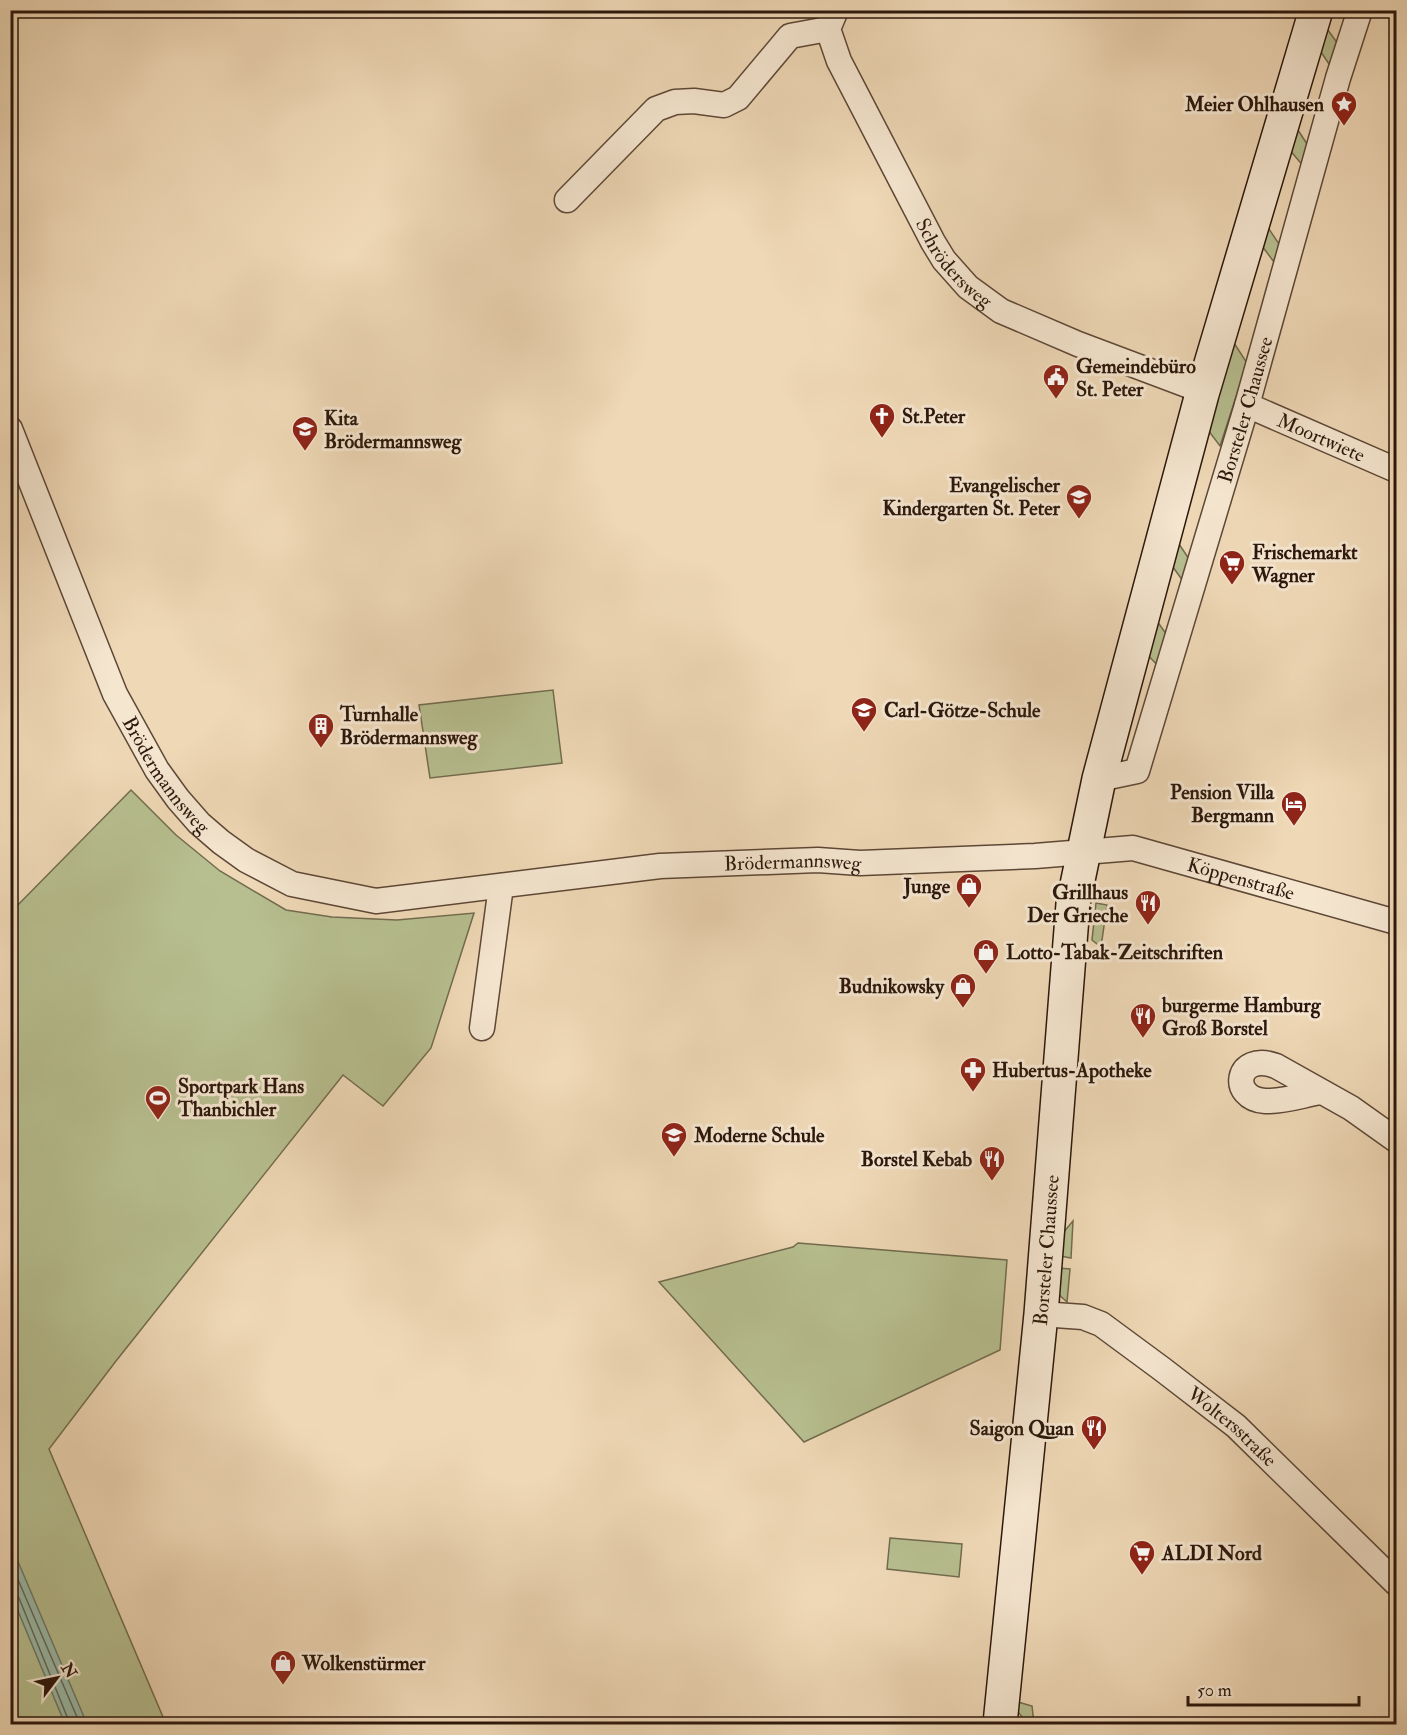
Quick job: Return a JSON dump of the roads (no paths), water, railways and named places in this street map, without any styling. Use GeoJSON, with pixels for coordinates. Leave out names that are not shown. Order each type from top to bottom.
{"type":"FeatureCollection","features":[{"type":"Feature","properties":{"kind":"main road","name":"Borsteler Chaussee"},"geometry":{"type":"LineString","coordinates":[[1000,1725],[1041,1314],[1073,904],[1099,779],[1203,391],[1316,10]]}},
{"type":"Feature","properties":{"kind":"street","name":"Borsteler Chaussee"},"geometry":{"type":"LineString","coordinates":[[1099,779],[1137,771],[1247,405],[1338,78],[1360,10]]}},
{"type":"Feature","properties":{"kind":"street","name":"Schrödersweg"},"geometry":{"type":"LineString","coordinates":[[832,20],[839,61],[933,242],[944,261],[968,287],[1001,311],[1078,344],[1203,391]]}},
{"type":"Feature","properties":{"kind":"street"},"geometry":{"type":"LineString","coordinates":[[567,200],[657,109],[675,102],[693,101],[724,105],[738,98],[790,36],[832,20]]}},
{"type":"Feature","properties":{"kind":"street","name":"Moortwiete"},"geometry":{"type":"LineString","coordinates":[[1247,405],[1396,470]]}},
{"type":"Feature","properties":{"kind":"street","name":"Brödermannsweg"},"geometry":{"type":"LineString","coordinates":[[10,429],[115,694],[157,771],[199,823],[221,842],[246,860],[292,884],[376,901],[660,866],[818,860],[860,863],[1035,856],[1084,850]]}},
{"type":"Feature","properties":{"kind":"street","name":"Köppenstraße"},"geometry":{"type":"LineString","coordinates":[[1084,850],[1133,848],[1396,922]]}},
{"type":"Feature","properties":{"kind":"street"},"geometry":{"type":"LineString","coordinates":[[482,1028],[501,886]]}},
{"type":"Feature","properties":{"kind":"street"},"geometry":{"type":"LineString","coordinates":[[1321,1092],[1352,1108],[1396,1140]]}},
{"type":"Feature","properties":{"kind":"street","name":"Woltersstraße"},"geometry":{"type":"LineString","coordinates":[[1041,1314],[1083,1317],[1101,1324],[1144,1356],[1236,1426],[1396,1583]]}},
{"type":"Feature","properties":{"kind":"water"},"geometry":{"type":"Polygon","coordinates":[[[11,1545],[87,1724],[65,1724],[11,1594],[11,1545]]]}},
{"type":"Feature","properties":{"kind":"place","name":"Meier Ohlhausen"},"geometry":{"type":"Point","coordinates":[1344,127]}},
{"type":"Feature","properties":{"kind":"place","name":"Gemeindebüro St. Peter"},"geometry":{"type":"Point","coordinates":[1056,400]}},
{"type":"Feature","properties":{"kind":"place","name":"St.Peter"},"geometry":{"type":"Point","coordinates":[882,439]}},
{"type":"Feature","properties":{"kind":"place","name":"Kita Brödermannsweg"},"geometry":{"type":"Point","coordinates":[305,452]}},
{"type":"Feature","properties":{"kind":"place","name":"Evangelischer Kindergarten St. Peter"},"geometry":{"type":"Point","coordinates":[1079,520]}},
{"type":"Feature","properties":{"kind":"place","name":"Frischemarkt Wagner"},"geometry":{"type":"Point","coordinates":[1232,586]}},
{"type":"Feature","properties":{"kind":"place","name":"Carl-Götze-Schule"},"geometry":{"type":"Point","coordinates":[864,733]}},
{"type":"Feature","properties":{"kind":"place","name":"Turnhalle Brödermannsweg"},"geometry":{"type":"Point","coordinates":[321,749]}},
{"type":"Feature","properties":{"kind":"place","name":"Pension Villa Bergmann"},"geometry":{"type":"Point","coordinates":[1294,827]}},
{"type":"Feature","properties":{"kind":"place","name":"Junge"},"geometry":{"type":"Point","coordinates":[969,909]}},
{"type":"Feature","properties":{"kind":"place","name":"Grillhaus Der Grieche"},"geometry":{"type":"Point","coordinates":[1148,926]}},
{"type":"Feature","properties":{"kind":"place","name":"Lotto-Tabak-Zeitschriften"},"geometry":{"type":"Point","coordinates":[986,975]}},
{"type":"Feature","properties":{"kind":"place","name":"Budnikowsky"},"geometry":{"type":"Point","coordinates":[963,1009]}},
{"type":"Feature","properties":{"kind":"place","name":"burgerme Hamburg Groß Borstel"},"geometry":{"type":"Point","coordinates":[1143,1039]}},
{"type":"Feature","properties":{"kind":"place","name":"Hubertus-Apotheke"},"geometry":{"type":"Point","coordinates":[973,1093]}},
{"type":"Feature","properties":{"kind":"place","name":"Sportpark Hans Thanbichler"},"geometry":{"type":"Point","coordinates":[158,1121]}},
{"type":"Feature","properties":{"kind":"place","name":"Moderne Schule"},"geometry":{"type":"Point","coordinates":[674,1158]}},
{"type":"Feature","properties":{"kind":"place","name":"Borstel Kebab"},"geometry":{"type":"Point","coordinates":[992,1182]}},
{"type":"Feature","properties":{"kind":"place","name":"Saigon Quan"},"geometry":{"type":"Point","coordinates":[1094,1451]}},
{"type":"Feature","properties":{"kind":"place","name":"ALDI Nord"},"geometry":{"type":"Point","coordinates":[1142,1576]}},
{"type":"Feature","properties":{"kind":"place","name":"Wolkenstürmer"},"geometry":{"type":"Point","coordinates":[283,1686]}}]}
